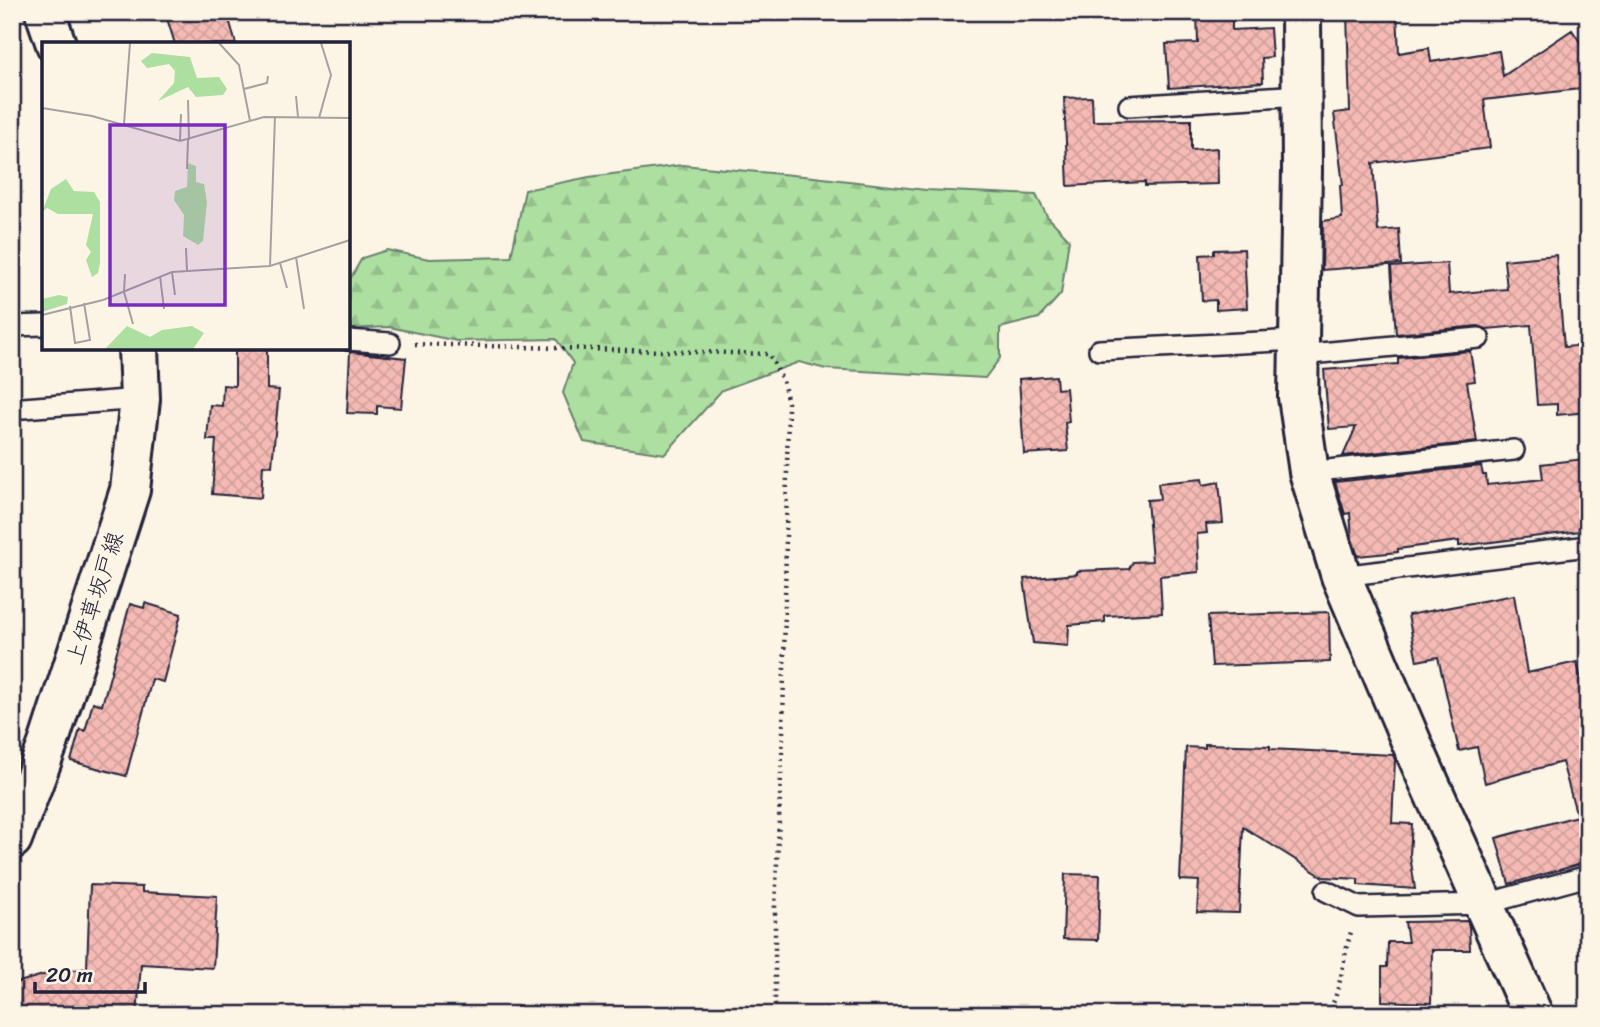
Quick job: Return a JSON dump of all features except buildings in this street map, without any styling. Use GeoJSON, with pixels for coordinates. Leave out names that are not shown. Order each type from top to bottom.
{"type":"FeatureCollection","features":[{"type":"Feature","properties":{"kind":"street"},"geometry":{"type":"LineString","coordinates":[[45,12],[55,42]]}},
{"type":"Feature","properties":{"kind":"street"},"geometry":{"type":"LineString","coordinates":[[1301,12],[1298,397],[1309,472],[1341,576],[1416,753],[1533,1015]]}},
{"type":"Feature","properties":{"kind":"street","name":"上伊草坂戸線"},"geometry":{"type":"LineString","coordinates":[[12,839],[48,744],[130,490],[140,399],[138,350]]}},
{"type":"Feature","properties":{"kind":"lane"},"geometry":{"type":"LineString","coordinates":[[1129,106],[1301,95]]}},
{"type":"Feature","properties":{"kind":"lane"},"geometry":{"type":"LineString","coordinates":[[12,326],[42,325]]}},
{"type":"Feature","properties":{"kind":"lane"},"geometry":{"type":"LineString","coordinates":[[1099,350],[1299,347],[1479,338]]}},
{"type":"Feature","properties":{"kind":"lane"},"geometry":{"type":"LineString","coordinates":[[350,340],[390,344]]}},
{"type":"Feature","properties":{"kind":"lane"},"geometry":{"type":"LineString","coordinates":[[12,407],[140,399]]}},
{"type":"Feature","properties":{"kind":"lane"},"geometry":{"type":"LineString","coordinates":[[1309,472],[1514,450]]}},
{"type":"Feature","properties":{"kind":"lane"},"geometry":{"type":"LineString","coordinates":[[1341,576],[1588,546]]}},
{"type":"Feature","properties":{"kind":"lane"},"geometry":{"type":"LineString","coordinates":[[1326,891],[1359,907],[1485,904],[1588,876]]}},
{"type":"Feature","properties":{"kind":"path"},"geometry":{"type":"LineString","coordinates":[[390,344],[769,354],[783,380],[788,403],[783,705],[775,907],[775,1015]]}},
{"type":"Feature","properties":{"kind":"path"},"geometry":{"type":"LineString","coordinates":[[1327,1015],[1335,1001],[1345,952],[1359,907]]}},
{"type":"Feature","properties":{"kind":"green space"},"geometry":{"type":"Polygon","coordinates":[[[682,165],[926,190],[1036,195],[1047,216],[1069,239],[1061,294],[1039,318],[1000,328],[1000,358],[985,378],[826,369],[799,362],[722,390],[665,454],[584,442],[563,393],[573,363],[556,339],[457,341],[389,327],[350,329],[350,279],[362,258],[387,250],[429,259],[511,257],[525,190],[589,177],[682,165]]]}}]}
